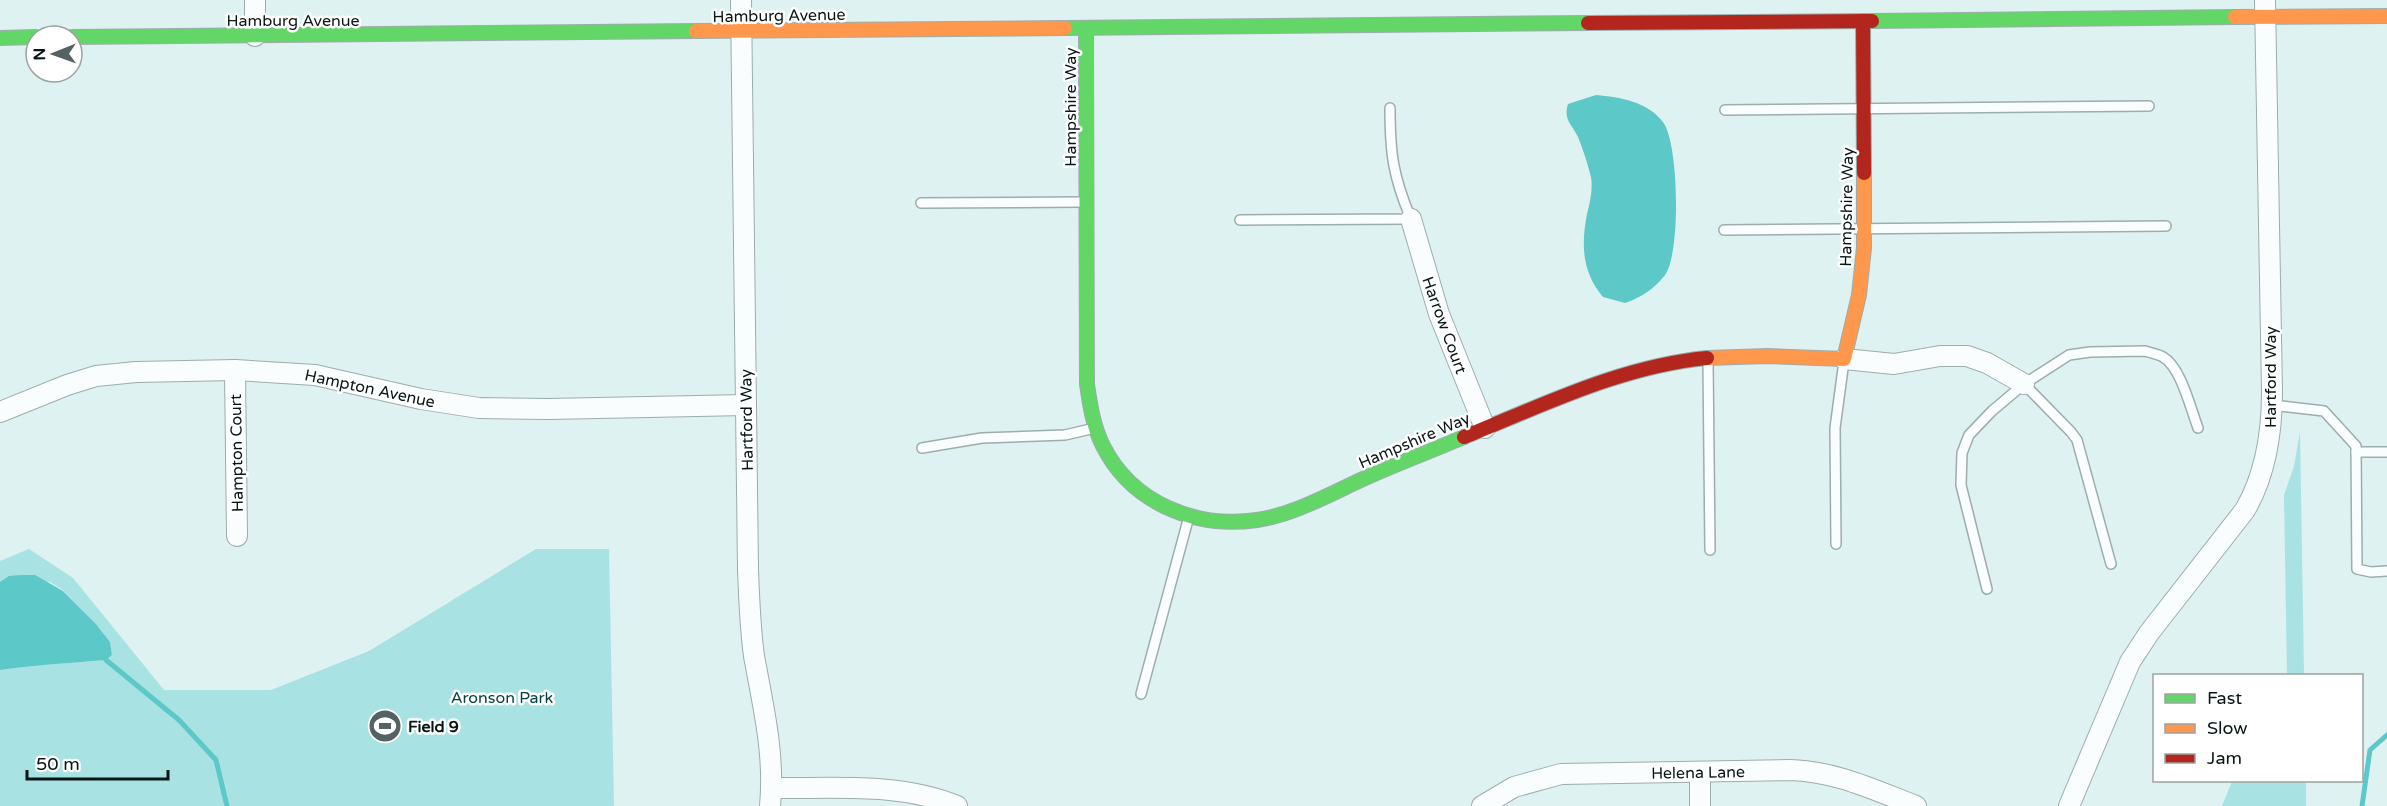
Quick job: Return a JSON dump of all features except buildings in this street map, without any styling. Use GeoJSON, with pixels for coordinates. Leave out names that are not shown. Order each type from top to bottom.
{"type":"FeatureCollection","features":[{"type":"Feature","properties":{"kind":"street"},"geometry":{"type":"LineString","coordinates":[[255,0],[255,36]]}},
{"type":"Feature","properties":{"kind":"street","name":"Hartford Way"},"geometry":{"type":"LineString","coordinates":[[741,0],[750,609],[754,654],[767,719],[771,797]]}},
{"type":"Feature","properties":{"kind":"street","name":"Hamburg Avenue"},"geometry":{"type":"LineString","coordinates":[[84,37],[1863,21],[2265,9],[2387,16]]}},
{"type":"Feature","properties":{"kind":"street","name":"Hartford Way"},"geometry":{"type":"LineString","coordinates":[[2069,806],[2130,662],[2149,633],[2234,526],[2254,495],[2266,459],[2272,405],[2265,9]]}},
{"type":"Feature","properties":{"kind":"street","name":"Hampshire Way"},"geometry":{"type":"LineString","coordinates":[[1086,28],[1087,384],[1095,428],[1106,453],[1125,478],[1151,501],[1189,518],[1226,523],[1270,517],[1485,428],[1639,370],[1672,362],[1708,359],[1802,357],[1844,359],[1859,295],[1864,256],[1863,21]]}},
{"type":"Feature","properties":{"kind":"street"},"geometry":{"type":"LineString","coordinates":[[0,38],[24,38]]}},
{"type":"Feature","properties":{"kind":"street","name":"Harrow Court"},"geometry":{"type":"LineString","coordinates":[[1411,219],[1438,314],[1485,428]]}},
{"type":"Feature","properties":{"kind":"street"},"geometry":{"type":"LineString","coordinates":[[1844,359],[1894,364],[1940,356],[1966,356],[1987,363],[2024,384]]}},
{"type":"Feature","properties":{"kind":"street","name":"Hampton Avenue"},"geometry":{"type":"LineString","coordinates":[[0,412],[96,376],[136,372],[235,370],[315,375],[421,399],[479,408],[746,405]]}},
{"type":"Feature","properties":{"kind":"street","name":"Hampton Court"},"geometry":{"type":"LineString","coordinates":[[235,370],[237,536]]}},
{"type":"Feature","properties":{"kind":"street","name":"Helena Lane"},"geometry":{"type":"LineString","coordinates":[[1482,806],[1514,787],[1561,774],[1790,770],[1821,773],[1849,780],[1916,806]]}},
{"type":"Feature","properties":{"kind":"street"},"geometry":{"type":"LineString","coordinates":[[1700,772],[1700,806]]}},
{"type":"Feature","properties":{"kind":"street"},"geometry":{"type":"LineString","coordinates":[[771,797],[904,792],[933,797],[957,806]]}},
{"type":"Feature","properties":{"kind":"lane"},"geometry":{"type":"LineString","coordinates":[[1725,110],[2149,106]]}},
{"type":"Feature","properties":{"kind":"lane"},"geometry":{"type":"LineString","coordinates":[[1240,220],[1411,219],[1395,179],[1390,108]]}},
{"type":"Feature","properties":{"kind":"lane"},"geometry":{"type":"LineString","coordinates":[[921,203],[1087,202]]}},
{"type":"Feature","properties":{"kind":"lane"},"geometry":{"type":"LineString","coordinates":[[1724,230],[2166,226]]}},
{"type":"Feature","properties":{"kind":"lane"},"geometry":{"type":"LineString","coordinates":[[1988,590],[1961,485],[1962,453],[1973,429],[2024,384],[2056,362],[2079,352],[2145,351],[2170,363],[2176,372],[2198,428]]}},
{"type":"Feature","properties":{"kind":"lane"},"geometry":{"type":"LineString","coordinates":[[1708,359],[1710,550]]}},
{"type":"Feature","properties":{"kind":"lane"},"geometry":{"type":"LineString","coordinates":[[1836,544],[1835,428],[1844,359]]}},
{"type":"Feature","properties":{"kind":"lane"},"geometry":{"type":"LineString","coordinates":[[2024,384],[2077,440],[2111,564]]}},
{"type":"Feature","properties":{"kind":"lane"},"geometry":{"type":"LineString","coordinates":[[2272,405],[2324,411],[2356,446],[2357,569],[2371,572],[2387,571]]}},
{"type":"Feature","properties":{"kind":"lane"},"geometry":{"type":"LineString","coordinates":[[922,448],[981,438],[1065,435],[1095,428]]}},
{"type":"Feature","properties":{"kind":"lane"},"geometry":{"type":"LineString","coordinates":[[2356,452],[2387,452]]}},
{"type":"Feature","properties":{"kind":"lane"},"geometry":{"type":"LineString","coordinates":[[1141,694],[1189,518]]}},
{"type":"Feature","properties":{"kind":"green space"},"geometry":{"type":"Polygon","coordinates":[[[2300,432],[2304,674],[2287,674],[2284,495],[2294,466],[2300,432]]]}},
{"type":"Feature","properties":{"kind":"green space","name":"Aronson Park"},"geometry":{"type":"Polygon","coordinates":[[[29,549],[73,578],[164,690],[271,690],[369,651],[536,549],[609,549],[614,806],[0,806],[0,670],[106,660],[112,655],[110,642],[63,590],[50,582],[0,582],[0,561],[29,549]]]}},
{"type":"Feature","properties":{"kind":"green space"},"geometry":{"type":"Polygon","coordinates":[[[2232,782],[2306,782],[2306,806],[2222,806],[2232,782]]]}},
{"type":"Feature","properties":{"kind":"water"},"geometry":{"type":"Polygon","coordinates":[[[1596,95],[1624,99],[1642,105],[1657,115],[1668,134],[1672,152],[1676,222],[1670,263],[1665,275],[1652,288],[1625,303],[1603,297],[1591,278],[1585,258],[1584,237],[1591,196],[1591,177],[1578,137],[1567,118],[1567,109],[1568,104],[1596,95]]]}},
{"type":"Feature","properties":{"kind":"water"},"geometry":{"type":"Polygon","coordinates":[[[35,575],[63,591],[96,624],[110,642],[112,655],[106,660],[0,670],[0,582],[9,576],[35,575]]]}},
{"type":"Feature","properties":{"kind":"waterway"},"geometry":{"type":"LineString","coordinates":[[106,660],[179,720],[216,760],[227,806]]}},
{"type":"Feature","properties":{"kind":"waterway"},"geometry":{"type":"LineString","coordinates":[[2362,806],[2370,750],[2387,735]]}},
{"type":"Feature","properties":{"kind":"traffic: fast"},"geometry":{"type":"LineString","coordinates":[[1872,21],[2235,17]]}},
{"type":"Feature","properties":{"kind":"traffic: fast"},"geometry":{"type":"LineString","coordinates":[[1065,28],[1588,23]]}},
{"type":"Feature","properties":{"kind":"traffic: fast"},"geometry":{"type":"LineString","coordinates":[[1086,28],[1087,384],[1097,431],[1115,466],[1148,497],[1168,508],[1189,516],[1234,522],[1257,520],[1298,509],[1375,473],[1464,437]]}},
{"type":"Feature","properties":{"kind":"traffic: fast"},"geometry":{"type":"LineString","coordinates":[[84,37],[696,31]]}},
{"type":"Feature","properties":{"kind":"traffic: fast"},"geometry":{"type":"LineString","coordinates":[[0,38],[24,37]]}},
{"type":"Feature","properties":{"kind":"traffic: slow"},"geometry":{"type":"LineString","coordinates":[[2235,17],[2387,16]]}},
{"type":"Feature","properties":{"kind":"traffic: slow"},"geometry":{"type":"LineString","coordinates":[[696,31],[1065,28]]}},
{"type":"Feature","properties":{"kind":"traffic: slow"},"geometry":{"type":"LineString","coordinates":[[1707,358],[1768,356],[1844,359],[1859,295],[1864,248],[1864,173]]}},
{"type":"Feature","properties":{"kind":"traffic: jam"},"geometry":{"type":"LineString","coordinates":[[1863,21],[1864,173]]}},
{"type":"Feature","properties":{"kind":"traffic: jam"},"geometry":{"type":"LineString","coordinates":[[1588,23],[1872,21]]}},
{"type":"Feature","properties":{"kind":"traffic: jam"},"geometry":{"type":"LineString","coordinates":[[1464,437],[1583,388],[1644,369],[1707,358]]}},
{"type":"Feature","properties":{"kind":"place","name":"Field 9"},"geometry":{"type":"Point","coordinates":[385,726]}}]}
